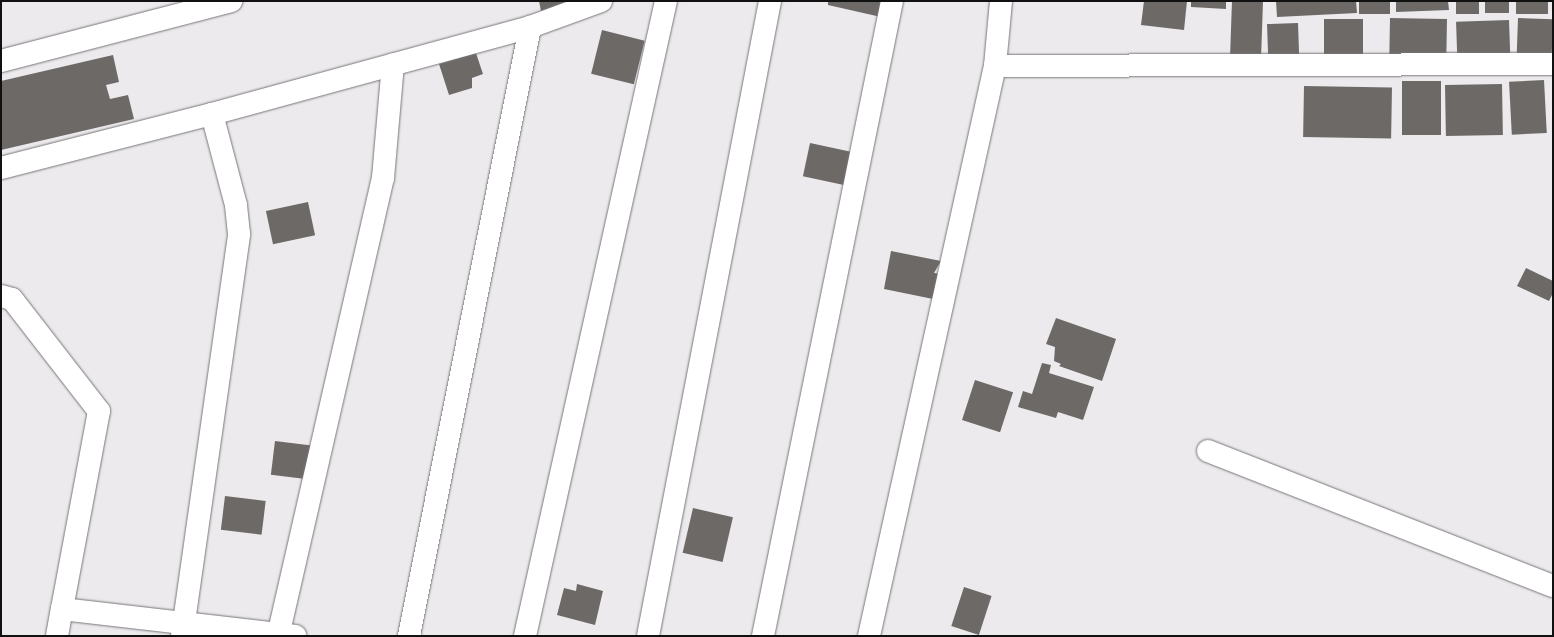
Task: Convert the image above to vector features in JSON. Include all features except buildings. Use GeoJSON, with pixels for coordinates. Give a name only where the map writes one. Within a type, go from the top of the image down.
{"type":"FeatureCollection","features":[{"type":"Feature","properties":{"kind":"street"},"geometry":{"type":"LineString","coordinates":[[1,62],[231,1]]}},
{"type":"Feature","properties":{"kind":"street"},"geometry":{"type":"LineString","coordinates":[[1,168],[212,114],[530,27],[601,1]]}},
{"type":"Feature","properties":{"kind":"street"},"geometry":{"type":"LineString","coordinates":[[525,636],[666,1]]}},
{"type":"Feature","properties":{"kind":"street"},"geometry":{"type":"LineString","coordinates":[[648,636],[770,1]]}},
{"type":"Feature","properties":{"kind":"street"},"geometry":{"type":"LineString","coordinates":[[763,636],[892,1]]}},
{"type":"Feature","properties":{"kind":"street"},"geometry":{"type":"LineString","coordinates":[[869,636],[995,66],[1001,1]]}},
{"type":"Feature","properties":{"kind":"street"},"geometry":{"type":"LineString","coordinates":[[409,636],[530,27]]}},
{"type":"Feature","properties":{"kind":"street"},"geometry":{"type":"LineString","coordinates":[[62,609],[183,629],[284,635],[383,178],[394,64]]}},
{"type":"Feature","properties":{"kind":"street"},"geometry":{"type":"LineString","coordinates":[[995,66],[1553,64]]}},
{"type":"Feature","properties":{"kind":"street"},"geometry":{"type":"LineString","coordinates":[[183,629],[239,234],[236,205],[212,114]]}},
{"type":"Feature","properties":{"kind":"street"},"geometry":{"type":"LineString","coordinates":[[1,296],[12,299],[99,411],[57,636]]}},
{"type":"Feature","properties":{"kind":"street"},"geometry":{"type":"LineString","coordinates":[[1208,451],[1553,586]]}}]}
